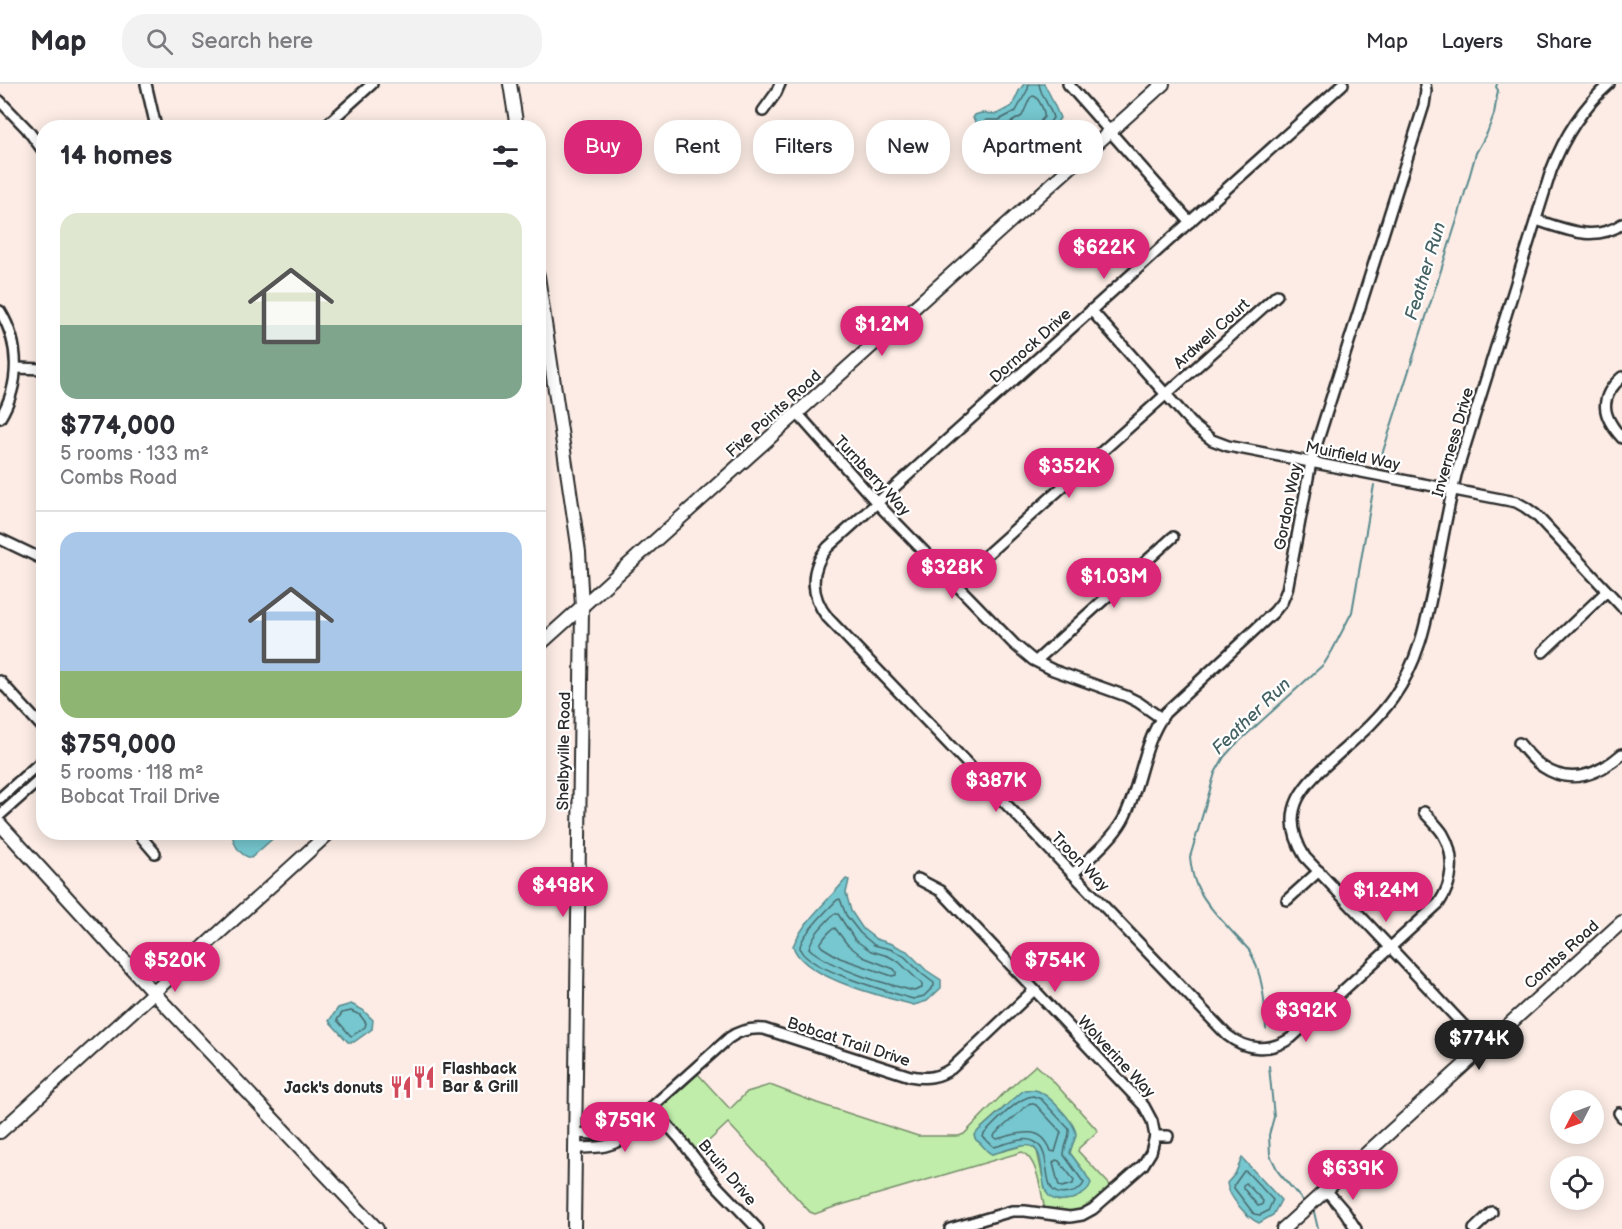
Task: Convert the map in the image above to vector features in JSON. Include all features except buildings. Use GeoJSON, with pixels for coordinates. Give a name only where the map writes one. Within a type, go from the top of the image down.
{"type":"FeatureCollection","features":[{"type":"Feature","properties":{"kind":"street"},"geometry":{"type":"LineString","coordinates":[[146,84],[154,120]]}},
{"type":"Feature","properties":{"kind":"street"},"geometry":{"type":"LineString","coordinates":[[332,120],[372,84]]}},
{"type":"Feature","properties":{"kind":"street"},"geometry":{"type":"LineString","coordinates":[[510,84],[515,120]]}},
{"type":"Feature","properties":{"kind":"street"},"geometry":{"type":"LineString","coordinates":[[763,111],[780,84]]}},
{"type":"Feature","properties":{"kind":"street"},"geometry":{"type":"LineString","coordinates":[[1068,84],[1190,222]]}},
{"type":"Feature","properties":{"kind":"street","name":"Five Points Road"},"geometry":{"type":"LineString","coordinates":[[546,639],[1163,84]]}},
{"type":"Feature","properties":{"kind":"street","name":"Dornock Drive"},"geometry":{"type":"LineString","coordinates":[[815,594],[815,570],[828,547],[1343,84]]}},
{"type":"Feature","properties":{"kind":"street","name":"Gordon Way"},"geometry":{"type":"LineString","coordinates":[[1073,874],[1110,837],[1124,818],[1153,734],[1161,718],[1282,602],[1287,590],[1311,462],[1424,105],[1425,84]]}},
{"type":"Feature","properties":{"kind":"street","name":"Inverness Drive"},"geometry":{"type":"LineString","coordinates":[[1319,871],[1301,850],[1294,830],[1294,812],[1303,789],[1378,717],[1396,694],[1410,670],[1426,626],[1452,489],[1551,171],[1564,142],[1604,86]]}},
{"type":"Feature","properties":{"kind":"street"},"geometry":{"type":"LineString","coordinates":[[0,101],[36,141]]}},
{"type":"Feature","properties":{"kind":"street"},"geometry":{"type":"LineString","coordinates":[[1536,220],[1590,234],[1607,232],[1622,224]]}},
{"type":"Feature","properties":{"kind":"street","name":"Ardwell Court"},"geometry":{"type":"LineString","coordinates":[[955,583],[1277,295]]}},
{"type":"Feature","properties":{"kind":"street","name":"Muirfield Way"},"geometry":{"type":"LineString","coordinates":[[1091,310],[1200,431],[1218,443],[1506,499],[1525,507],[1536,515],[1622,607]]}},
{"type":"Feature","properties":{"kind":"street"},"geometry":{"type":"LineString","coordinates":[[0,311],[11,334],[16,368],[12,392],[0,418]]}},
{"type":"Feature","properties":{"kind":"street","name":"Shelbyville Road"},"geometry":{"type":"LineString","coordinates":[[546,349],[579,552],[582,607],[574,1229]]}},
{"type":"Feature","properties":{"kind":"street"},"geometry":{"type":"LineString","coordinates":[[16,368],[36,369]]}},
{"type":"Feature","properties":{"kind":"street"},"geometry":{"type":"LineString","coordinates":[[1622,377],[1608,393],[1606,404],[1609,422],[1622,438]]}},
{"type":"Feature","properties":{"kind":"street","name":"Turnberry Way"},"geometry":{"type":"LineString","coordinates":[[797,413],[877,503],[1014,644],[1036,661],[1065,675],[1126,696],[1161,718]]}},
{"type":"Feature","properties":{"kind":"street"},"geometry":{"type":"LineString","coordinates":[[1036,661],[1173,537]]}},
{"type":"Feature","properties":{"kind":"street"},"geometry":{"type":"LineString","coordinates":[[0,539],[36,557]]}},
{"type":"Feature","properties":{"kind":"street"},"geometry":{"type":"LineString","coordinates":[[1543,652],[1607,591]]}},
{"type":"Feature","properties":{"kind":"street","name":"Troon Way"},"geometry":{"type":"LineString","coordinates":[[815,594],[821,610],[828,618],[1207,1015],[1239,1044],[1268,1048],[1279,1045],[1294,1035],[1437,906],[1449,882],[1451,861],[1449,847],[1441,831],[1424,812]]}},
{"type":"Feature","properties":{"kind":"street"},"geometry":{"type":"LineString","coordinates":[[0,681],[36,720]]}},
{"type":"Feature","properties":{"kind":"street"},"geometry":{"type":"LineString","coordinates":[[1519,743],[1542,766],[1568,776],[1593,773],[1606,767],[1622,754]]}},
{"type":"Feature","properties":{"kind":"street"},"geometry":{"type":"LineString","coordinates":[[0,798],[36,766]]}},
{"type":"Feature","properties":{"kind":"street"},"geometry":{"type":"LineString","coordinates":[[0,815],[36,783]]}},
{"type":"Feature","properties":{"kind":"street"},"geometry":{"type":"LineString","coordinates":[[0,824],[154,993],[377,1229]]}},
{"type":"Feature","properties":{"kind":"street"},"geometry":{"type":"LineString","coordinates":[[144,840],[155,853]]}},
{"type":"Feature","properties":{"kind":"street"},"geometry":{"type":"LineString","coordinates":[[0,1132],[321,840]]}},
{"type":"Feature","properties":{"kind":"street"},"geometry":{"type":"LineString","coordinates":[[1287,900],[1319,871],[1484,1047]]}},
{"type":"Feature","properties":{"kind":"street","name":"Wolverine Way"},"geometry":{"type":"LineString","coordinates":[[918,879],[941,891],[1144,1106],[1152,1121],[1155,1136]]}},
{"type":"Feature","properties":{"kind":"street","name":"Combs Road"},"geometry":{"type":"LineString","coordinates":[[1283,1229],[1622,922]]}},
{"type":"Feature","properties":{"kind":"street","name":"Bobcat Trail Drive"},"geometry":{"type":"LineString","coordinates":[[575,1132],[614,1135],[626,1130],[729,1038],[748,1029],[764,1029],[910,1076],[921,1078],[936,1076],[952,1068],[1034,990]]}},
{"type":"Feature","properties":{"kind":"street","name":"Bobcat Trail Drive"},"geometry":{"type":"LineString","coordinates":[[575,1148],[595,1148],[616,1143],[626,1137],[652,1108]]}},
{"type":"Feature","properties":{"kind":"street","name":"Bruin Drive"},"geometry":{"type":"LineString","coordinates":[[652,1108],[680,1139],[714,1183],[758,1229]]}},
{"type":"Feature","properties":{"kind":"street"},"geometry":{"type":"LineString","coordinates":[[950,1229],[1012,1211],[1070,1217],[1082,1215],[1093,1209],[1143,1165],[1151,1152],[1155,1136],[1168,1136]]}},
{"type":"Feature","properties":{"kind":"street"},"geometry":{"type":"LineString","coordinates":[[1321,1194],[1345,1212],[1356,1229]]}},
{"type":"Feature","properties":{"kind":"street"},"geometry":{"type":"LineString","coordinates":[[1474,1229],[1492,1212]]}},
{"type":"Feature","properties":{"kind":"green space"},"geometry":{"type":"Polygon","coordinates":[[[1036,1065],[1098,1131],[1078,1151],[1112,1187],[1096,1201],[1082,1209],[1067,1212],[1045,1210],[1035,1169],[1032,1162],[1022,1152],[815,1214],[810,1212],[728,1123],[696,1153],[662,1112],[662,1107],[698,1074],[730,1109],[747,1092],[770,1085],[918,1136],[959,1136],[964,1134],[1003,1094],[1036,1065]],[[1038,1091],[1010,1102],[978,1131],[980,1138],[984,1147],[992,1154],[1026,1145],[1032,1146],[1037,1151],[1046,1192],[1058,1201],[1076,1198],[1085,1173],[1070,1153],[1075,1136],[1074,1129],[1061,1110],[1038,1091]]]}},
{"type":"Feature","properties":{"kind":"water"},"geometry":{"type":"Polygon","coordinates":[[[1024,84],[1044,84],[1060,118],[1059,120],[974,120],[973,118],[981,113],[997,114],[1012,106],[1024,84]]]}},
{"type":"Feature","properties":{"kind":"water"},"geometry":{"type":"Polygon","coordinates":[[[271,840],[251,858],[237,848],[234,841],[271,840]]]}},
{"type":"Feature","properties":{"kind":"water"},"geometry":{"type":"Polygon","coordinates":[[[846,879],[849,880],[846,893],[851,911],[863,929],[876,939],[907,951],[926,970],[941,980],[941,988],[927,1001],[914,1005],[865,991],[828,977],[812,968],[800,957],[793,946],[798,937],[810,919],[846,879]]]}},
{"type":"Feature","properties":{"kind":"water"},"geometry":{"type":"Polygon","coordinates":[[[351,1004],[363,1010],[373,1020],[372,1029],[354,1042],[348,1042],[329,1021],[338,1008],[351,1004]]]}},
{"type":"Feature","properties":{"kind":"water"},"geometry":{"type":"Polygon","coordinates":[[[1024,1090],[1036,1090],[1049,1098],[1072,1124],[1076,1135],[1070,1153],[1091,1183],[1083,1194],[1065,1200],[1055,1200],[1048,1195],[1043,1180],[1041,1161],[1033,1147],[1019,1146],[992,1154],[976,1140],[974,1136],[978,1131],[1024,1090]]]}},
{"type":"Feature","properties":{"kind":"water"},"geometry":{"type":"Polygon","coordinates":[[[1242,1158],[1281,1200],[1273,1215],[1259,1223],[1239,1206],[1228,1188],[1227,1183],[1235,1174],[1242,1158]]]}},
{"type":"Feature","properties":{"kind":"waterway","name":"Feather Run"},"geometry":{"type":"LineString","coordinates":[[1378,467],[1458,217],[1476,153],[1494,114],[1497,84]]}},
{"type":"Feature","properties":{"kind":"waterway","name":"Feather Run"},"geometry":{"type":"LineString","coordinates":[[1266,1029],[1262,988],[1254,959],[1249,950],[1200,893],[1190,857],[1215,773],[1224,757],[1324,664],[1352,612],[1374,485]]}},
{"type":"Feature","properties":{"kind":"waterway","name":"Feather Run"},"geometry":{"type":"LineString","coordinates":[[1269,1066],[1274,1117],[1269,1135],[1270,1155],[1279,1173],[1305,1203]]}},
{"type":"Feature","properties":{"kind":"waterway","name":"Feather Run"},"geometry":{"type":"LineString","coordinates":[[1311,1209],[1314,1212],[1318,1229]]}},
{"type":"Feature","properties":{"kind":"place","name":"Flashback Bar & Grill"},"geometry":{"type":"Point","coordinates":[424,1077]}},
{"type":"Feature","properties":{"kind":"place","name":"Jack's donuts"},"geometry":{"type":"Point","coordinates":[401,1087]}}]}
